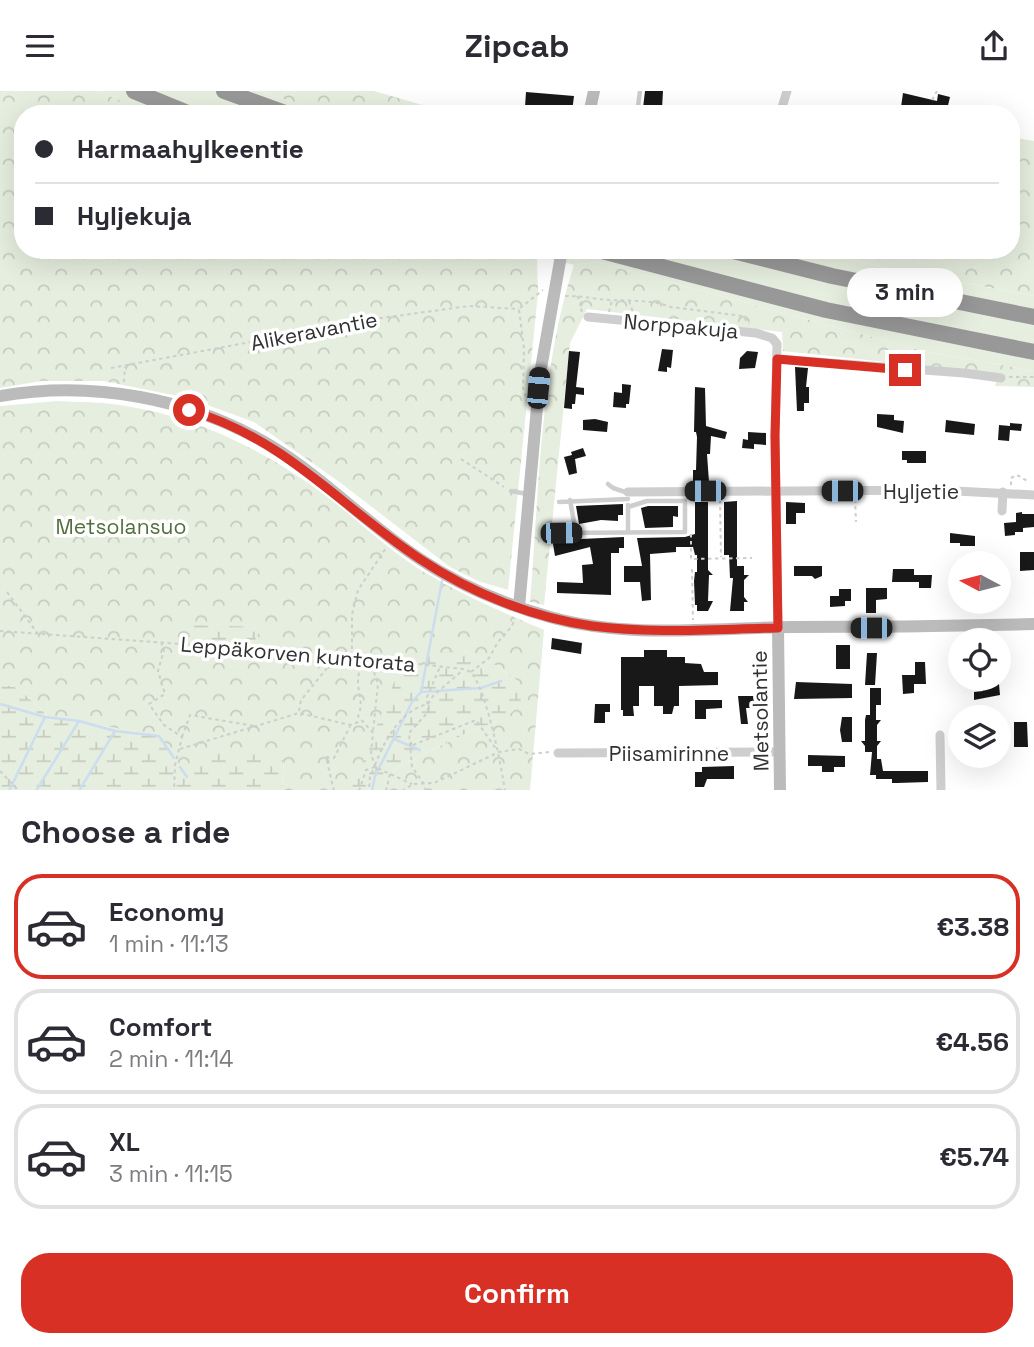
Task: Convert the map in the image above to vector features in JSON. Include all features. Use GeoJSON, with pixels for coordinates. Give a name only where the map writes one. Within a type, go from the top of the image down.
{"type":"FeatureCollection","features":[{"type":"Feature","properties":{"kind":"highway"},"geometry":{"type":"LineString","coordinates":[[134,91],[168,105]]}},
{"type":"Feature","properties":{"kind":"highway"},"geometry":{"type":"LineString","coordinates":[[224,91],[263,105]]}},
{"type":"Feature","properties":{"kind":"highway"},"geometry":{"type":"LineString","coordinates":[[632,259],[826,310],[1034,352]]}},
{"type":"Feature","properties":{"kind":"highway"},"geometry":{"type":"LineString","coordinates":[[765,259],[832,276],[1034,317]]}},
{"type":"Feature","properties":{"kind":"street"},"geometry":{"type":"LineString","coordinates":[[519,607],[540,374],[560,259]]}},
{"type":"Feature","properties":{"kind":"street","name":"Norppakuja"},"geometry":{"type":"LineString","coordinates":[[588,317],[756,333],[772,338]]}},
{"type":"Feature","properties":{"kind":"street","name":"Metsolantie"},"geometry":{"type":"LineString","coordinates":[[772,338],[777,344],[780,790]]}},
{"type":"Feature","properties":{"kind":"street"},"geometry":{"type":"LineString","coordinates":[[777,359],[1001,378]]}},
{"type":"Feature","properties":{"kind":"street"},"geometry":{"type":"LineString","coordinates":[[0,395],[52,389],[123,394],[167,403],[211,417],[272,446],[394,540],[447,576],[480,594],[551,617],[594,626],[693,629],[1034,624]]}},
{"type":"Feature","properties":{"kind":"street","name":"Hyljetie"},"geometry":{"type":"LineString","coordinates":[[628,495],[720,491],[936,490],[1034,495]]}},
{"type":"Feature","properties":{"kind":"street"},"geometry":{"type":"LineString","coordinates":[[1002,512],[1003,492]]}},
{"type":"Feature","properties":{"kind":"street"},"geometry":{"type":"LineString","coordinates":[[940,735],[941,790]]}},
{"type":"Feature","properties":{"kind":"street","name":"Piisamirinne"},"geometry":{"type":"LineString","coordinates":[[558,753],[780,753]]}},
{"type":"Feature","properties":{"kind":"lane"},"geometry":{"type":"LineString","coordinates":[[608,484],[628,495]]}},
{"type":"Feature","properties":{"kind":"lane"},"geometry":{"type":"LineString","coordinates":[[511,491],[528,494]]}},
{"type":"Feature","properties":{"kind":"lane"},"geometry":{"type":"LineString","coordinates":[[559,502],[628,495]]}},
{"type":"Feature","properties":{"kind":"lane"},"geometry":{"type":"LineString","coordinates":[[628,495],[628,532]]}},
{"type":"Feature","properties":{"kind":"lane"},"geometry":{"type":"LineString","coordinates":[[570,501],[576,533]]}},
{"type":"Feature","properties":{"kind":"lane"},"geometry":{"type":"LineString","coordinates":[[561,533],[685,532],[685,501],[647,501],[628,507]]}},
{"type":"Feature","properties":{"kind":"path"},"geometry":{"type":"LineString","coordinates":[[932,100],[937,91]]}},
{"type":"Feature","properties":{"kind":"path"},"geometry":{"type":"LineString","coordinates":[[537,403],[526,400],[523,389],[524,348],[519,309],[544,290],[577,296],[660,302],[671,307],[743,316],[756,333]]}},
{"type":"Feature","properties":{"kind":"path"},"geometry":{"type":"LineString","coordinates":[[577,296],[582,312],[588,317]]}},
{"type":"Feature","properties":{"kind":"path"},"geometry":{"type":"LineString","coordinates":[[629,300],[636,323]]}},
{"type":"Feature","properties":{"kind":"path","name":"Alikeravantie"},"geometry":{"type":"LineString","coordinates":[[111,369],[374,319],[469,306],[519,309]]}},
{"type":"Feature","properties":{"kind":"path"},"geometry":{"type":"LineString","coordinates":[[123,394],[125,367]]}},
{"type":"Feature","properties":{"kind":"path"},"geometry":{"type":"LineString","coordinates":[[1001,378],[1034,377]]}},
{"type":"Feature","properties":{"kind":"path"},"geometry":{"type":"LineString","coordinates":[[461,459],[511,491]]}},
{"type":"Feature","properties":{"kind":"path"},"geometry":{"type":"LineString","coordinates":[[1011,478],[1017,475],[1029,482]]}},
{"type":"Feature","properties":{"kind":"path"},"geometry":{"type":"LineString","coordinates":[[720,491],[721,558]]}},
{"type":"Feature","properties":{"kind":"path"},"geometry":{"type":"LineString","coordinates":[[855,491],[856,522]]}},
{"type":"Feature","properties":{"kind":"path"},"geometry":{"type":"LineString","coordinates":[[352,657],[352,615],[358,590],[381,553],[394,540]]}},
{"type":"Feature","properties":{"kind":"path"},"geometry":{"type":"LineString","coordinates":[[691,559],[752,558]]}},
{"type":"Feature","properties":{"kind":"path"},"geometry":{"type":"LineString","coordinates":[[692,569],[693,629]]}},
{"type":"Feature","properties":{"kind":"path"},"geometry":{"type":"LineString","coordinates":[[8,592],[38,635]]}},
{"type":"Feature","properties":{"kind":"path"},"geometry":{"type":"LineString","coordinates":[[505,790],[499,752],[480,690],[471,672],[489,658],[512,626],[519,607]]}},
{"type":"Feature","properties":{"kind":"path","name":"Leppäkorven kuntorata"},"geometry":{"type":"LineString","coordinates":[[0,631],[338,655],[471,672]]}},
{"type":"Feature","properties":{"kind":"path"},"geometry":{"type":"LineString","coordinates":[[161,641],[164,650],[158,671],[165,694],[149,704],[164,725],[182,737]]}},
{"type":"Feature","properties":{"kind":"path"},"geometry":{"type":"LineString","coordinates":[[299,713],[301,699],[338,655]]}},
{"type":"Feature","properties":{"kind":"path"},"geometry":{"type":"LineString","coordinates":[[358,658],[362,667],[358,682],[361,697],[358,716],[373,733]]}},
{"type":"Feature","properties":{"kind":"path"},"geometry":{"type":"LineString","coordinates":[[369,659],[378,683],[371,753],[376,767]]}},
{"type":"Feature","properties":{"kind":"path"},"geometry":{"type":"LineString","coordinates":[[426,790],[412,767],[409,733],[428,712],[426,697],[440,666]]}},
{"type":"Feature","properties":{"kind":"path"},"geometry":{"type":"LineString","coordinates":[[369,790],[370,776],[376,767],[380,751],[396,727],[414,708],[428,704],[433,696],[463,669]]}},
{"type":"Feature","properties":{"kind":"path"},"geometry":{"type":"LineString","coordinates":[[180,748],[299,713],[350,725],[360,721]]}},
{"type":"Feature","properties":{"kind":"path"},"geometry":{"type":"LineString","coordinates":[[174,790],[176,764],[190,715],[255,726]]}},
{"type":"Feature","properties":{"kind":"path"},"geometry":{"type":"LineString","coordinates":[[411,746],[476,720],[499,752]]}},
{"type":"Feature","properties":{"kind":"path"},"geometry":{"type":"LineString","coordinates":[[334,790],[326,757],[334,758],[350,725]]}},
{"type":"Feature","properties":{"kind":"path"},"geometry":{"type":"LineString","coordinates":[[359,790],[366,770],[376,767],[413,784],[424,784],[435,783],[499,752],[519,749],[529,754],[546,751],[558,753]]}},
{"type":"Feature","properties":{"kind":"path"},"geometry":{"type":"LineString","coordinates":[[0,771],[19,790]]}},
{"type":"Feature","properties":{"kind":"path"},"geometry":{"type":"LineString","coordinates":[[386,790],[390,773]]}},
{"type":"Feature","properties":{"kind":"path"},"geometry":{"type":"LineString","coordinates":[[435,783],[436,790]]}},
{"type":"Feature","properties":{"kind":"path"},"geometry":{"type":"LineString","coordinates":[[402,790],[413,784]]}},
{"type":"Feature","properties":{"kind":"green space"},"geometry":{"type":"Polygon","coordinates":[[[0,91],[97,91],[131,105],[14,105],[14,259],[537,259],[538,293],[508,590],[478,581],[450,567],[338,481],[254,422],[188,398],[103,381],[41,381],[0,388],[0,91]]]}},
{"type":"Feature","properties":{"kind":"green space"},"geometry":{"type":"Polygon","coordinates":[[[97,91],[261,91],[301,105],[130,105],[97,91]]]}},
{"type":"Feature","properties":{"kind":"green space"},"geometry":{"type":"Polygon","coordinates":[[[261,91],[374,91],[422,105],[301,105],[261,91]]]}},
{"type":"Feature","properties":{"kind":"green space"},"geometry":{"type":"Polygon","coordinates":[[[1020,138],[1034,141],[1034,296],[850,259],[1020,259],[1020,138]]]}},
{"type":"Feature","properties":{"kind":"green space"},"geometry":{"type":"Polygon","coordinates":[[[552,259],[850,259],[1034,296],[1034,371],[923,351],[596,262],[574,265],[552,259]]]}},
{"type":"Feature","properties":{"kind":"green space"},"geometry":{"type":"Polygon","coordinates":[[[596,262],[923,351],[1034,371],[1034,387],[995,386],[998,374],[783,351],[782,332],[587,309],[570,343],[544,605],[530,602],[543,432],[554,346],[574,265],[596,262]]]}},
{"type":"Feature","properties":{"kind":"green space","name":"Metsolansuo"},"geometry":{"type":"Polygon","coordinates":[[[57,401],[112,404],[147,410],[224,435],[295,474],[424,572],[468,596],[544,630],[530,790],[380,790],[397,767],[473,730],[504,719],[519,682],[495,665],[462,650],[351,790],[282,790],[284,760],[187,777],[159,736],[48,716],[18,688],[0,684],[0,406],[57,401]]]}},
{"type":"Feature","properties":{"kind":"green space"},"geometry":{"type":"Polygon","coordinates":[[[185,625],[262,627],[254,642],[195,639],[185,625]]]}},
{"type":"Feature","properties":{"kind":"green space"},"geometry":{"type":"Polygon","coordinates":[[[462,650],[495,665],[519,682],[521,703],[505,719],[473,730],[397,767],[380,790],[351,790],[399,670],[430,654],[462,650]]]}},
{"type":"Feature","properties":{"kind":"green space"},"geometry":{"type":"Polygon","coordinates":[[[0,684],[18,688],[48,716],[159,736],[187,777],[213,747],[284,760],[282,790],[0,790],[0,684]]]}},
{"type":"Feature","properties":{"kind":"building"},"geometry":{"type":"Polygon","coordinates":[[[645,91],[663,91],[662,105],[643,105],[645,91]]]}},
{"type":"Feature","properties":{"kind":"building"},"geometry":{"type":"Polygon","coordinates":[[[526,92],[574,96],[573,105],[525,105],[526,92]]]}},
{"type":"Feature","properties":{"kind":"building"},"geometry":{"type":"Polygon","coordinates":[[[903,93],[937,101],[938,94],[950,97],[948,105],[901,105],[903,93]]]}},
{"type":"Feature","properties":{"kind":"building"},"geometry":{"type":"Polygon","coordinates":[[[662,349],[673,350],[671,368],[667,367],[667,372],[658,371],[662,349]]]}},
{"type":"Feature","properties":{"kind":"building"},"geometry":{"type":"Polygon","coordinates":[[[569,351],[580,352],[576,387],[584,388],[584,395],[576,394],[572,409],[564,408],[569,351]]]}},
{"type":"Feature","properties":{"kind":"building"},"geometry":{"type":"Polygon","coordinates":[[[747,351],[758,352],[755,368],[739,369],[740,358],[747,351]]]}},
{"type":"Feature","properties":{"kind":"building"},"geometry":{"type":"Polygon","coordinates":[[[795,367],[808,368],[806,387],[809,387],[809,403],[804,403],[804,411],[797,411],[795,367]]]}},
{"type":"Feature","properties":{"kind":"building"},"geometry":{"type":"Polygon","coordinates":[[[622,384],[631,385],[629,404],[626,404],[626,408],[613,407],[614,392],[622,393],[622,384]]]}},
{"type":"Feature","properties":{"kind":"building"},"geometry":{"type":"Polygon","coordinates":[[[695,387],[705,388],[706,426],[727,432],[725,439],[711,436],[710,454],[707,454],[709,482],[693,481],[697,437],[694,432],[695,387]]]}},
{"type":"Feature","properties":{"kind":"building"},"geometry":{"type":"Polygon","coordinates":[[[877,414],[894,415],[894,420],[904,421],[903,433],[877,427],[877,414]]]}},
{"type":"Feature","properties":{"kind":"building"},"geometry":{"type":"Polygon","coordinates":[[[583,420],[608,422],[607,432],[583,430],[583,420]]]}},
{"type":"Feature","properties":{"kind":"building"},"geometry":{"type":"Polygon","coordinates":[[[946,420],[975,424],[974,435],[945,432],[946,420]]]}},
{"type":"Feature","properties":{"kind":"building"},"geometry":{"type":"Polygon","coordinates":[[[1010,423],[1022,424],[1021,431],[1010,430],[1009,441],[998,440],[999,425],[1010,426],[1010,423]]]}},
{"type":"Feature","properties":{"kind":"building"},"geometry":{"type":"Polygon","coordinates":[[[748,432],[766,433],[766,445],[754,444],[754,449],[742,448],[743,439],[748,440],[748,432]]]}},
{"type":"Feature","properties":{"kind":"building"},"geometry":{"type":"Polygon","coordinates":[[[583,448],[586,456],[575,459],[577,473],[569,475],[564,457],[583,448]]]}},
{"type":"Feature","properties":{"kind":"building"},"geometry":{"type":"Polygon","coordinates":[[[902,451],[926,451],[926,463],[907,463],[907,460],[902,460],[902,451]]]}},
{"type":"Feature","properties":{"kind":"building"},"geometry":{"type":"Polygon","coordinates":[[[737,501],[737,566],[744,566],[744,575],[749,575],[744,580],[744,597],[748,602],[744,602],[744,611],[730,611],[733,578],[730,578],[729,555],[724,555],[724,502],[737,501]]]}},
{"type":"Feature","properties":{"kind":"building"},"geometry":{"type":"Polygon","coordinates":[[[695,502],[708,502],[708,570],[713,575],[709,575],[708,601],[713,601],[708,611],[697,611],[695,605],[697,555],[693,547],[676,547],[676,552],[650,554],[651,600],[642,601],[640,582],[624,582],[624,566],[642,566],[637,538],[685,537],[695,534],[695,502]]]}},
{"type":"Feature","properties":{"kind":"building"},"geometry":{"type":"Polygon","coordinates":[[[786,502],[805,503],[805,513],[796,513],[796,524],[786,524],[786,502]]]}},
{"type":"Feature","properties":{"kind":"building"},"geometry":{"type":"Polygon","coordinates":[[[623,504],[623,515],[618,515],[618,521],[601,520],[579,524],[576,506],[623,504]]]}},
{"type":"Feature","properties":{"kind":"building"},"geometry":{"type":"Polygon","coordinates":[[[678,506],[678,517],[673,516],[673,527],[645,528],[641,508],[678,506]]]}},
{"type":"Feature","properties":{"kind":"building"},"geometry":{"type":"Polygon","coordinates":[[[1016,513],[1034,514],[1034,527],[1023,528],[1023,532],[1005,536],[1004,523],[1016,522],[1016,513]]]}},
{"type":"Feature","properties":{"kind":"building"},"geometry":{"type":"Polygon","coordinates":[[[950,533],[975,536],[975,546],[950,543],[950,533]]]}},
{"type":"Feature","properties":{"kind":"building"},"geometry":{"type":"Polygon","coordinates":[[[624,537],[624,548],[619,548],[619,553],[611,553],[611,595],[557,593],[557,582],[583,583],[582,565],[593,564],[590,547],[555,556],[552,538],[624,537]]]}},
{"type":"Feature","properties":{"kind":"building"},"geometry":{"type":"Polygon","coordinates":[[[1020,552],[1034,552],[1034,570],[1020,571],[1020,552]]]}},
{"type":"Feature","properties":{"kind":"building"},"geometry":{"type":"Polygon","coordinates":[[[794,566],[822,566],[822,576],[815,579],[812,576],[794,576],[794,566]]]}},
{"type":"Feature","properties":{"kind":"building"},"geometry":{"type":"Polygon","coordinates":[[[893,569],[914,569],[914,575],[932,575],[931,588],[919,588],[919,582],[892,582],[893,569]]]}},
{"type":"Feature","properties":{"kind":"building"},"geometry":{"type":"Polygon","coordinates":[[[866,588],[887,588],[887,599],[876,600],[876,613],[866,613],[866,588]]]}},
{"type":"Feature","properties":{"kind":"building"},"geometry":{"type":"Polygon","coordinates":[[[839,589],[851,589],[851,601],[845,601],[845,606],[830,607],[830,596],[839,596],[839,589]]]}},
{"type":"Feature","properties":{"kind":"building"},"geometry":{"type":"Polygon","coordinates":[[[552,638],[582,643],[581,654],[551,649],[552,638]]]}},
{"type":"Feature","properties":{"kind":"building"},"geometry":{"type":"Polygon","coordinates":[[[836,645],[850,645],[850,669],[836,669],[836,645]]]}},
{"type":"Feature","properties":{"kind":"building"},"geometry":{"type":"Polygon","coordinates":[[[644,650],[667,650],[667,657],[685,657],[685,663],[701,664],[704,672],[718,672],[718,685],[679,686],[679,706],[674,706],[672,714],[663,714],[663,706],[654,706],[654,686],[639,686],[639,706],[633,706],[634,716],[623,716],[621,657],[644,657],[644,650]]]}},
{"type":"Feature","properties":{"kind":"building"},"geometry":{"type":"Polygon","coordinates":[[[867,653],[877,653],[875,685],[865,685],[867,653]]]}},
{"type":"Feature","properties":{"kind":"building"},"geometry":{"type":"Polygon","coordinates":[[[915,662],[925,662],[926,684],[914,684],[914,693],[903,694],[902,675],[915,675],[915,662]]]}},
{"type":"Feature","properties":{"kind":"building"},"geometry":{"type":"Polygon","coordinates":[[[796,682],[852,684],[852,698],[794,699],[796,682]]]}},
{"type":"Feature","properties":{"kind":"building"},"geometry":{"type":"Polygon","coordinates":[[[870,688],[881,688],[881,705],[876,705],[876,720],[881,720],[877,725],[877,741],[881,741],[877,746],[877,759],[881,759],[883,771],[928,771],[928,782],[892,783],[892,779],[876,779],[876,775],[870,775],[872,752],[865,752],[861,741],[865,741],[866,715],[870,715],[870,688]]]}},
{"type":"Feature","properties":{"kind":"building"},"geometry":{"type":"Polygon","coordinates":[[[1000,691],[1000,695],[974,700],[974,692],[1000,691]]]}},
{"type":"Feature","properties":{"kind":"building"},"geometry":{"type":"Polygon","coordinates":[[[738,696],[756,696],[756,708],[746,708],[748,724],[741,724],[738,696]]]}},
{"type":"Feature","properties":{"kind":"building"},"geometry":{"type":"Polygon","coordinates":[[[695,700],[722,700],[722,708],[706,709],[706,719],[695,719],[695,700]]]}},
{"type":"Feature","properties":{"kind":"building"},"geometry":{"type":"Polygon","coordinates":[[[595,704],[610,704],[610,712],[605,712],[605,723],[594,723],[595,704]]]}},
{"type":"Feature","properties":{"kind":"building"},"geometry":{"type":"Polygon","coordinates":[[[842,717],[852,717],[852,742],[842,742],[842,717]]]}},
{"type":"Feature","properties":{"kind":"building"},"geometry":{"type":"Polygon","coordinates":[[[1014,722],[1027,722],[1028,747],[1014,747],[1014,722]]]}},
{"type":"Feature","properties":{"kind":"building"},"geometry":{"type":"Polygon","coordinates":[[[808,755],[845,756],[845,767],[834,767],[834,772],[822,772],[822,766],[808,766],[808,755]]]}},
{"type":"Feature","properties":{"kind":"building"},"geometry":{"type":"Polygon","coordinates":[[[734,766],[734,779],[707,779],[704,787],[695,787],[695,772],[702,772],[702,767],[734,766]]]}},
{"type":"Feature","properties":{"kind":"waterway"},"geometry":{"type":"LineString","coordinates":[[372,790],[375,776],[412,702],[421,692],[442,581]]}},
{"type":"Feature","properties":{"kind":"waterway"},"geometry":{"type":"LineString","coordinates":[[421,692],[481,688],[501,681]]}},
{"type":"Feature","properties":{"kind":"waterway"},"geometry":{"type":"LineString","coordinates":[[0,704],[45,717],[79,721],[115,731],[159,736],[174,758]]}},
{"type":"Feature","properties":{"kind":"waterway"},"geometry":{"type":"LineString","coordinates":[[9,790],[45,717]]}},
{"type":"Feature","properties":{"kind":"waterway"},"geometry":{"type":"LineString","coordinates":[[37,790],[79,721]]}},
{"type":"Feature","properties":{"kind":"waterway"},"geometry":{"type":"LineString","coordinates":[[80,790],[115,731]]}},
{"type":"Feature","properties":{"kind":"waterway"},"geometry":{"type":"LineString","coordinates":[[394,739],[420,750]]}},
{"type":"Feature","properties":{"kind":"waterway"},"geometry":{"type":"LineString","coordinates":[[180,767],[187,777]]}},
{"type":"Feature","properties":{"kind":"route"},"geometry":{"type":"LineString","coordinates":[[189,410],[240,429],[272,446],[419,559],[480,594],[551,617],[594,626],[650,630],[778,628],[775,436],[777,359],[905,370]]}}]}
